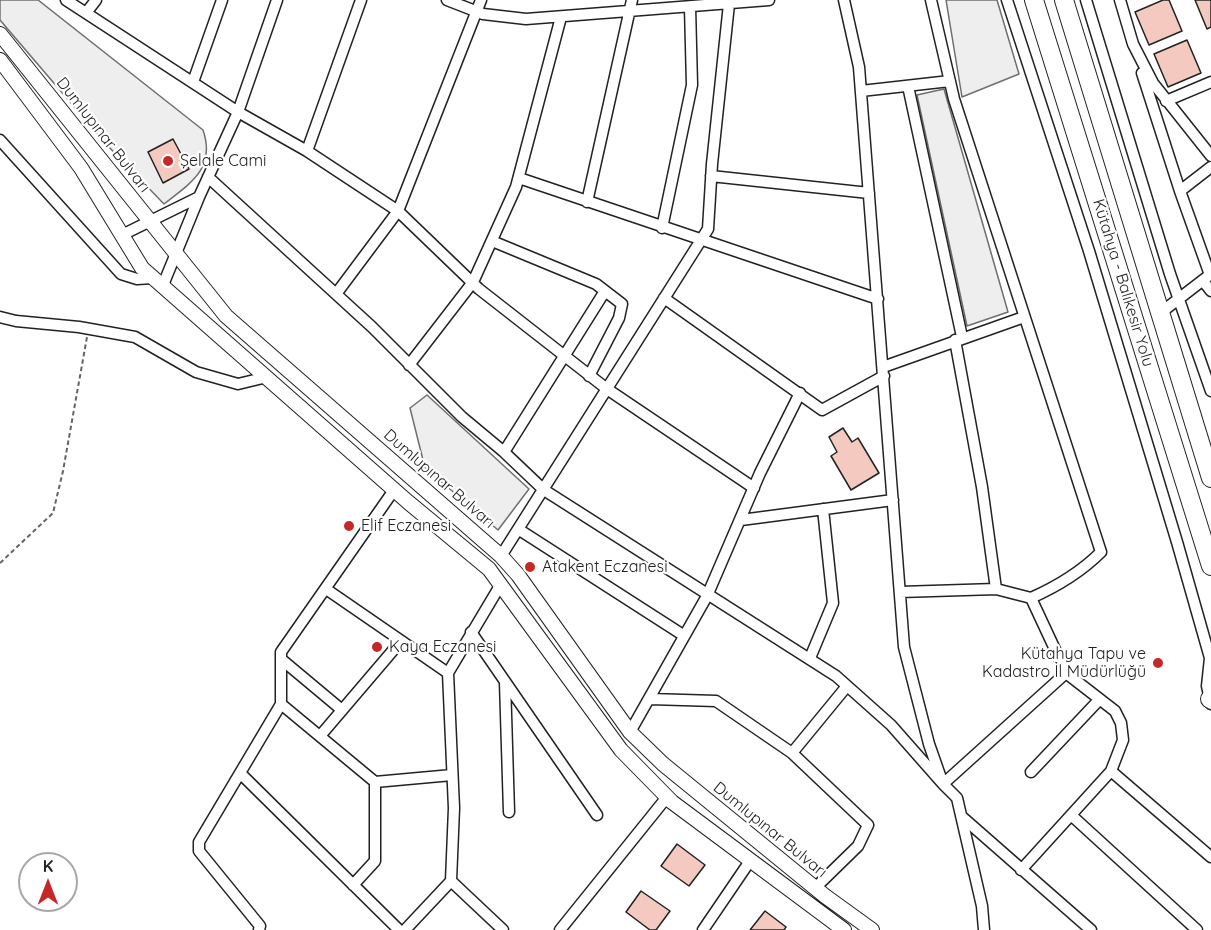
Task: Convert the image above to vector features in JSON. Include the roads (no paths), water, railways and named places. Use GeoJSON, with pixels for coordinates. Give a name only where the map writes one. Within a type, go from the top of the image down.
{"type":"FeatureCollection","features":[{"type":"Feature","properties":{"kind":"highway","name":"Kütahya - Balıkesir Yolu"},"geometry":{"type":"LineString","coordinates":[[1034,0],[1211,566]]}},
{"type":"Feature","properties":{"kind":"highway","name":"Kütahya - Balıkesir Yolu"},"geometry":{"type":"LineString","coordinates":[[1064,0],[1211,478]]}},
{"type":"Feature","properties":{"kind":"main road","name":"Dumlupınar Bulvarı"},"geometry":{"type":"LineString","coordinates":[[0,34],[226,316],[501,556],[518,575],[630,732],[663,764],[815,888],[872,930]]}},
{"type":"Feature","properties":{"kind":"main road","name":"Dumlupınar Bulvarı"},"geometry":{"type":"LineString","coordinates":[[0,60],[81,168],[124,234],[134,257],[158,281],[394,490],[475,556],[501,584],[621,750],[667,797],[696,822],[844,930]]}},
{"type":"Feature","properties":{"kind":"street"},"geometry":{"type":"LineString","coordinates":[[66,0],[238,112],[307,151],[398,211],[473,282],[590,376],[754,488]]}},
{"type":"Feature","properties":{"kind":"street"},"geometry":{"type":"LineString","coordinates":[[86,13],[96,0]]}},
{"type":"Feature","properties":{"kind":"street"},"geometry":{"type":"LineString","coordinates":[[193,82],[222,0]]}},
{"type":"Feature","properties":{"kind":"street"},"geometry":{"type":"LineString","coordinates":[[0,140],[121,274],[136,279],[158,281],[175,254],[238,112],[277,0]]}},
{"type":"Feature","properties":{"kind":"street"},"geometry":{"type":"LineString","coordinates":[[307,151],[361,0]]}},
{"type":"Feature","properties":{"kind":"street"},"geometry":{"type":"LineString","coordinates":[[447,0],[477,12],[526,19],[769,0]]}},
{"type":"Feature","properties":{"kind":"street"},"geometry":{"type":"LineString","coordinates":[[336,294],[398,211],[481,0]]}},
{"type":"Feature","properties":{"kind":"street"},"geometry":{"type":"LineString","coordinates":[[587,202],[632,0]]}},
{"type":"Feature","properties":{"kind":"street"},"geometry":{"type":"LineString","coordinates":[[844,0],[860,67],[904,647],[929,744],[943,784]]}},
{"type":"Feature","properties":{"kind":"street"},"geometry":{"type":"LineString","coordinates":[[900,591],[996,589],[1030,598],[1060,585],[1086,567],[1101,552],[950,81],[931,0]]}},
{"type":"Feature","properties":{"kind":"street"},"geometry":{"type":"LineString","coordinates":[[1006,0],[1089,251],[1178,542],[1210,658],[1207,686],[1210,700]]}},
{"type":"Feature","properties":{"kind":"street"},"geometry":{"type":"LineString","coordinates":[[1086,0],[1170,274],[1211,391]]}},
{"type":"Feature","properties":{"kind":"street"},"geometry":{"type":"LineString","coordinates":[[1120,0],[1211,291]]}},
{"type":"Feature","properties":{"kind":"street"},"geometry":{"type":"LineString","coordinates":[[501,556],[708,229],[711,176],[729,4]]}},
{"type":"Feature","properties":{"kind":"street"},"geometry":{"type":"LineString","coordinates":[[662,228],[692,85],[690,7]]}},
{"type":"Feature","properties":{"kind":"street"},"geometry":{"type":"LineString","coordinates":[[409,365],[473,282],[492,241],[519,178],[561,17]]}},
{"type":"Feature","properties":{"kind":"street"},"geometry":{"type":"LineString","coordinates":[[1133,44],[1152,83],[1211,156]]}},
{"type":"Feature","properties":{"kind":"street"},"geometry":{"type":"LineString","coordinates":[[861,91],[950,81]]}},
{"type":"Feature","properties":{"kind":"street"},"geometry":{"type":"LineString","coordinates":[[1166,101],[1211,82]]}},
{"type":"Feature","properties":{"kind":"street"},"geometry":{"type":"LineString","coordinates":[[908,86],[959,338],[996,589]]}},
{"type":"Feature","properties":{"kind":"street"},"geometry":{"type":"LineString","coordinates":[[1180,191],[1211,167]]}},
{"type":"Feature","properties":{"kind":"street"},"geometry":{"type":"LineString","coordinates":[[711,176],[869,193]]}},
{"type":"Feature","properties":{"kind":"street"},"geometry":{"type":"LineString","coordinates":[[208,177],[336,294],[462,417],[544,490],[707,596],[810,658],[847,686],[891,725],[957,798],[982,906],[984,930]]}},
{"type":"Feature","properties":{"kind":"street"},"geometry":{"type":"LineString","coordinates":[[519,178],[878,299]]}},
{"type":"Feature","properties":{"kind":"street"},"geometry":{"type":"LineString","coordinates":[[124,234],[152,223],[199,197]]}},
{"type":"Feature","properties":{"kind":"street"},"geometry":{"type":"LineString","coordinates":[[492,241],[596,284],[622,304],[619,318],[590,376]]}},
{"type":"Feature","properties":{"kind":"street"},"geometry":{"type":"LineString","coordinates":[[1170,274],[1191,290]]}},
{"type":"Feature","properties":{"kind":"street"},"geometry":{"type":"LineString","coordinates":[[1159,314],[1208,277]]}},
{"type":"Feature","properties":{"kind":"street"},"geometry":{"type":"LineString","coordinates":[[504,452],[605,291]]}},
{"type":"Feature","properties":{"kind":"street"},"geometry":{"type":"LineString","coordinates":[[664,298],[822,410],[883,371],[959,338],[1024,317]]}},
{"type":"Feature","properties":{"kind":"street"},"geometry":{"type":"LineString","coordinates":[[0,317],[135,337],[196,372],[238,384],[267,377]]}},
{"type":"Feature","properties":{"kind":"street"},"geometry":{"type":"LineString","coordinates":[[630,732],[707,596],[754,488],[801,393]]}},
{"type":"Feature","properties":{"kind":"street"},"geometry":{"type":"LineString","coordinates":[[259,930],[260,926],[199,851],[199,842],[281,704],[281,652],[394,490]]}},
{"type":"Feature","properties":{"kind":"street"},"geometry":{"type":"LineString","coordinates":[[741,520],[893,500]]}},
{"type":"Feature","properties":{"kind":"street"},"geometry":{"type":"LineString","coordinates":[[810,658],[833,603],[823,509]]}},
{"type":"Feature","properties":{"kind":"street"},"geometry":{"type":"LineString","coordinates":[[518,530],[683,635]]}},
{"type":"Feature","properties":{"kind":"street"},"geometry":{"type":"LineString","coordinates":[[405,930],[451,881],[452,775],[448,673],[501,584]]}},
{"type":"Feature","properties":{"kind":"street"},"geometry":{"type":"LineString","coordinates":[[326,589],[448,673]]}},
{"type":"Feature","properties":{"kind":"street"},"geometry":{"type":"LineString","coordinates":[[1022,870],[1111,771],[1123,740],[1121,723],[1115,711],[1066,673],[1030,598]]}},
{"type":"Feature","properties":{"kind":"street"},"geometry":{"type":"LineString","coordinates":[[471,632],[597,815]]}},
{"type":"Feature","properties":{"kind":"street"},"geometry":{"type":"LineString","coordinates":[[320,736],[401,641]]}},
{"type":"Feature","properties":{"kind":"street"},"geometry":{"type":"LineString","coordinates":[[281,658],[342,710]]}},
{"type":"Feature","properties":{"kind":"street"},"geometry":{"type":"LineString","coordinates":[[943,784],[1066,673]]}},
{"type":"Feature","properties":{"kind":"street"},"geometry":{"type":"LineString","coordinates":[[505,682],[509,812]]}},
{"type":"Feature","properties":{"kind":"street"},"geometry":{"type":"LineString","coordinates":[[792,753],[847,686]]}},
{"type":"Feature","properties":{"kind":"street"},"geometry":{"type":"LineString","coordinates":[[650,699],[716,701],[792,753],[868,825],[858,846],[815,888]]}},
{"type":"Feature","properties":{"kind":"street"},"geometry":{"type":"LineString","coordinates":[[1031,772],[1099,700]]}},
{"type":"Feature","properties":{"kind":"street"},"geometry":{"type":"LineString","coordinates":[[281,704],[375,782],[452,775]]}},
{"type":"Feature","properties":{"kind":"street"},"geometry":{"type":"LineString","coordinates":[[1111,771],[1211,856]]}},
{"type":"Feature","properties":{"kind":"street"},"geometry":{"type":"LineString","coordinates":[[240,773],[399,930]]}},
{"type":"Feature","properties":{"kind":"street"},"geometry":{"type":"LineString","coordinates":[[353,885],[375,861],[375,782]]}},
{"type":"Feature","properties":{"kind":"street"},"geometry":{"type":"LineString","coordinates":[[560,930],[667,797]]}},
{"type":"Feature","properties":{"kind":"street"},"geometry":{"type":"LineString","coordinates":[[1071,815],[1197,930]]}},
{"type":"Feature","properties":{"kind":"street"},"geometry":{"type":"LineString","coordinates":[[961,816],[1090,930]]}},
{"type":"Feature","properties":{"kind":"street"},"geometry":{"type":"LineString","coordinates":[[703,930],[750,861]]}},
{"type":"Feature","properties":{"kind":"street"},"geometry":{"type":"LineString","coordinates":[[451,881],[503,930]]}},
{"type":"Feature","properties":{"kind":"place","name":"Şelale Cami"},"geometry":{"type":"Point","coordinates":[168,161]}},
{"type":"Feature","properties":{"kind":"place","name":"Elif Eczanesi"},"geometry":{"type":"Point","coordinates":[349,526]}},
{"type":"Feature","properties":{"kind":"place","name":"Atakent Eczanesi"},"geometry":{"type":"Point","coordinates":[530,567]}},
{"type":"Feature","properties":{"kind":"place","name":"Kaya Eczanesi"},"geometry":{"type":"Point","coordinates":[377,647]}},
{"type":"Feature","properties":{"kind":"place","name":"Kütahya Tapu ve Kadastro İl Müdürlüğü"},"geometry":{"type":"Point","coordinates":[1158,663]}}]}
